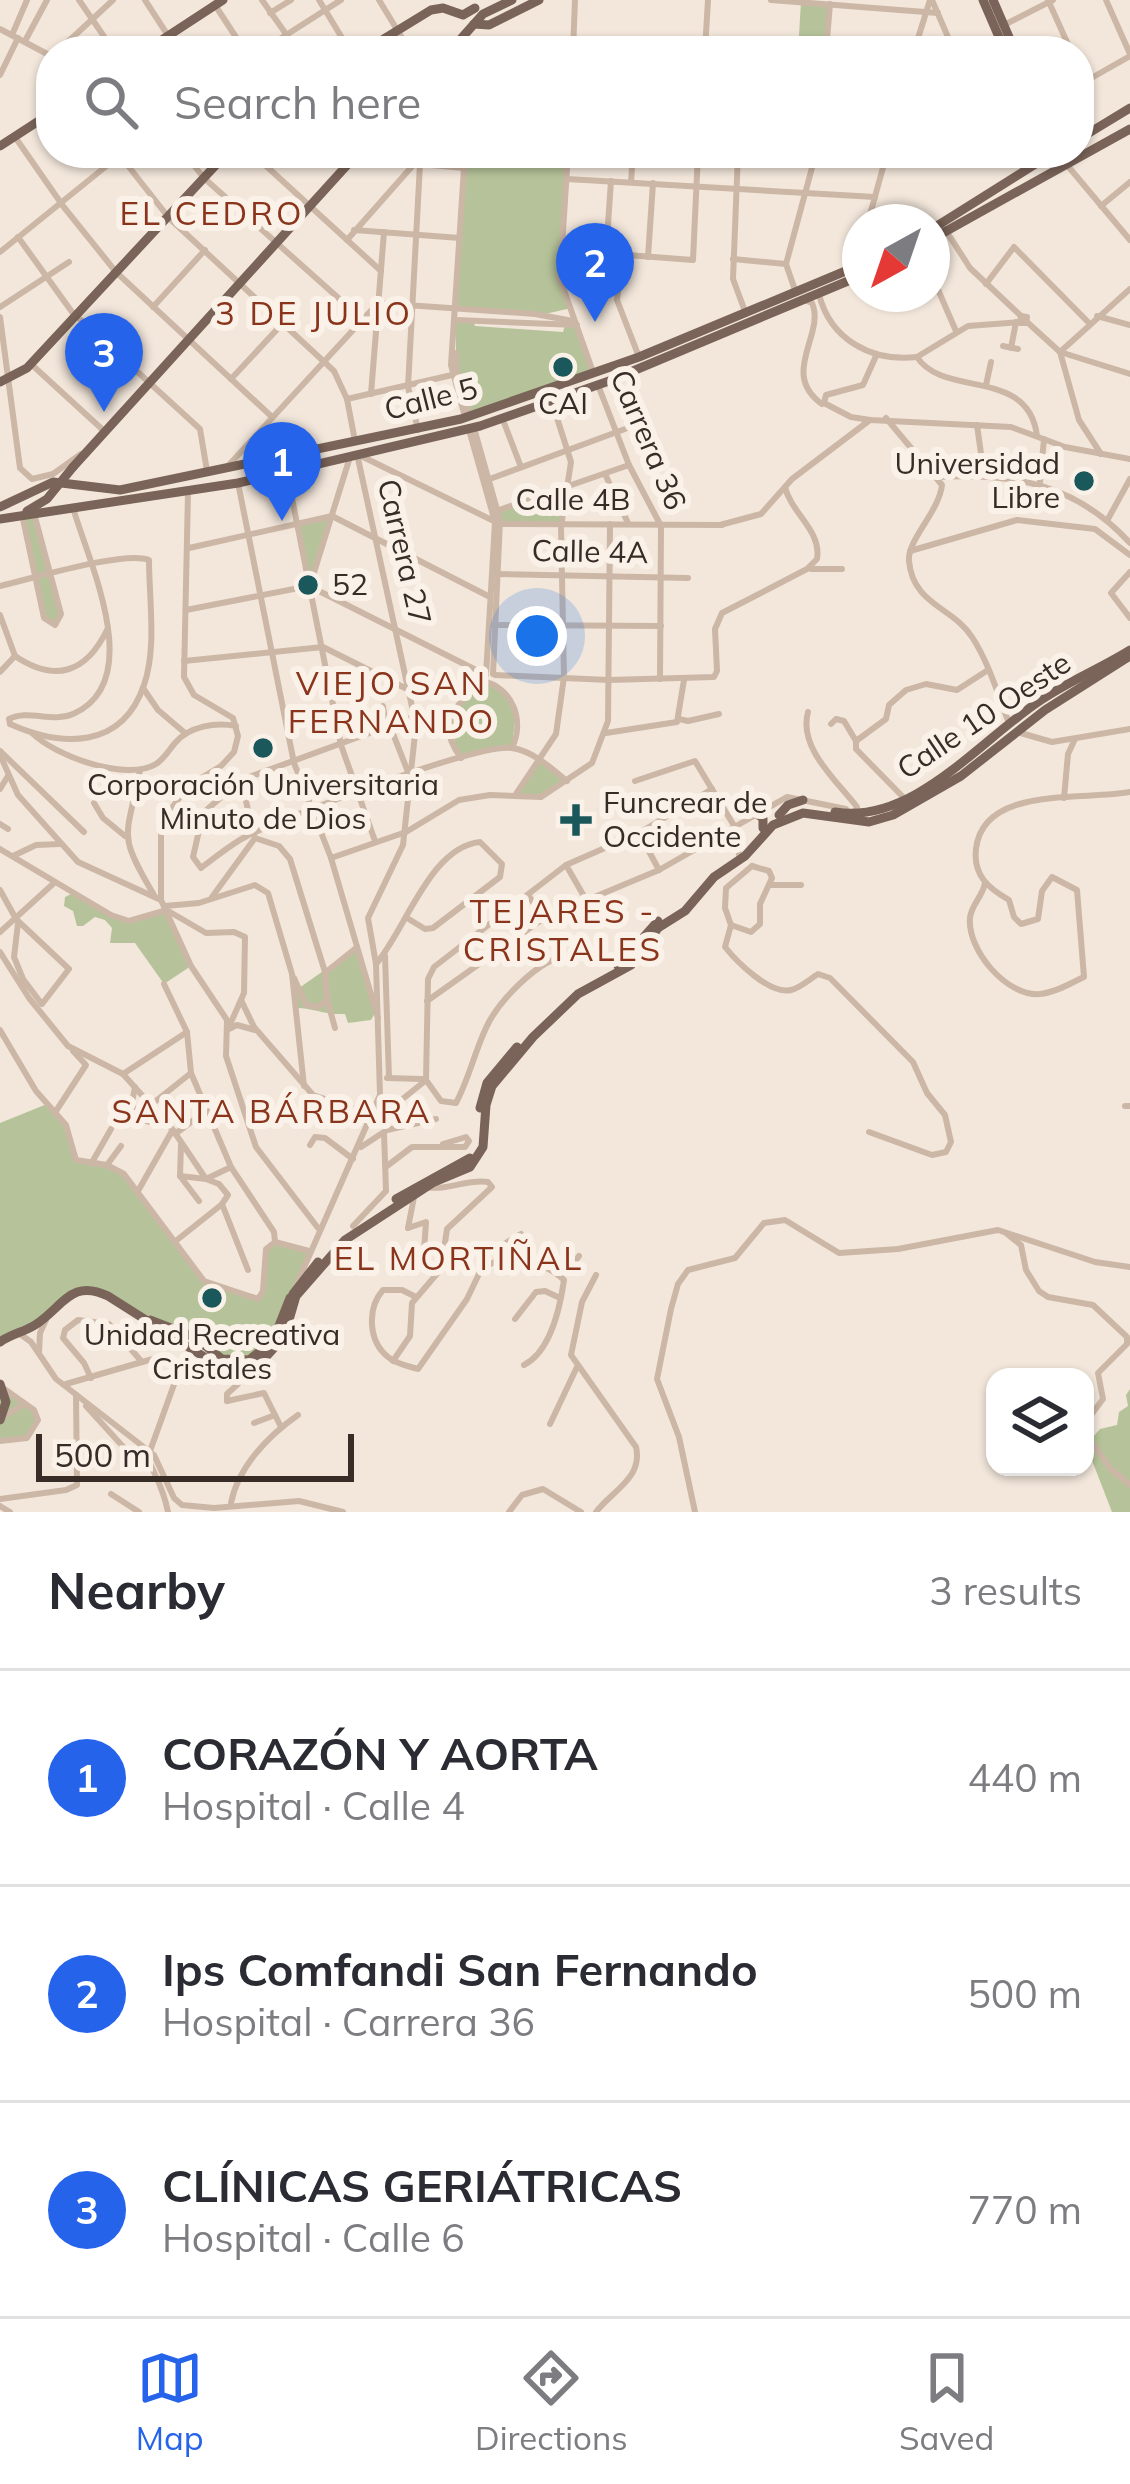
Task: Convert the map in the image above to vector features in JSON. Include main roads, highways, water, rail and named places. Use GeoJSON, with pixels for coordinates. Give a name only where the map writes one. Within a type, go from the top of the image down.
{"type":"FeatureCollection","features":[{"type":"Feature","properties":{"kind":"main road"},"geometry":{"type":"LineString","coordinates":[[388,36],[437,3],[463,15],[512,0]]}},
{"type":"Feature","properties":{"kind":"main road"},"geometry":{"type":"LineString","coordinates":[[481,9],[539,0]]}},
{"type":"Feature","properties":{"kind":"main road"},"geometry":{"type":"LineString","coordinates":[[983,0],[999,36]]}},
{"type":"Feature","properties":{"kind":"main road"},"geometry":{"type":"LineString","coordinates":[[993,0],[1009,36]]}},
{"type":"Feature","properties":{"kind":"main road"},"geometry":{"type":"LineString","coordinates":[[168,36],[219,2]]}},
{"type":"Feature","properties":{"kind":"main road"},"geometry":{"type":"LineString","coordinates":[[464,36],[481,9]]}},
{"type":"Feature","properties":{"kind":"main road"},"geometry":{"type":"LineString","coordinates":[[1094,130],[1130,108]]}},
{"type":"Feature","properties":{"kind":"main road"},"geometry":{"type":"LineString","coordinates":[[0,146],[36,122]]}},
{"type":"Feature","properties":{"kind":"main road"},"geometry":{"type":"LineString","coordinates":[[1094,149],[1130,129]]}},
{"type":"Feature","properties":{"kind":"main road"},"geometry":{"type":"LineString","coordinates":[[4,380],[31,364],[213,168]]}},
{"type":"Feature","properties":{"kind":"main road"},"geometry":{"type":"LineString","coordinates":[[26,515],[47,499],[103,430],[344,168]]}},
{"type":"Feature","properties":{"kind":"main road"},"geometry":{"type":"LineString","coordinates":[[1020,174],[1023,168]]}},
{"type":"Feature","properties":{"kind":"main road"},"geometry":{"type":"LineString","coordinates":[[950,221],[1030,168]]}},
{"type":"Feature","properties":{"kind":"main road"},"geometry":{"type":"LineString","coordinates":[[950,223],[1058,168]]}},
{"type":"Feature","properties":{"kind":"main road","name":"Calle 5"},"geometry":{"type":"LineString","coordinates":[[1,515],[50,483],[120,490],[418,430],[503,420],[598,386],[842,277]]}},
{"type":"Feature","properties":{"kind":"main road","name":"Calle 5"},"geometry":{"type":"LineString","coordinates":[[1,515],[77,509],[238,483],[354,456],[470,422],[746,314],[819,294],[842,280]]}},
{"type":"Feature","properties":{"kind":"main road"},"geometry":{"type":"LineString","coordinates":[[86,450],[81,467],[87,487]]}},
{"type":"Feature","properties":{"kind":"main road","name":"Calle 10 Oeste"},"geometry":{"type":"LineString","coordinates":[[576,992],[631,965],[658,928],[730,875],[775,810],[802,807],[867,815],[941,777],[1058,696],[1129,657]]}},
{"type":"Feature","properties":{"kind":"main road","name":"Calle 10 Oeste"},"geometry":{"type":"LineString","coordinates":[[576,992],[626,960],[649,928],[681,907],[709,873],[739,856],[773,826],[792,815],[814,813],[869,822],[893,815],[961,776],[1013,728],[1028,723],[1058,696]]}},
{"type":"Feature","properties":{"kind":"main road"},"geometry":{"type":"LineString","coordinates":[[961,776],[954,770],[972,754]]}},
{"type":"Feature","properties":{"kind":"main road"},"geometry":{"type":"LineString","coordinates":[[928,796],[948,783],[947,777],[941,777]]}},
{"type":"Feature","properties":{"kind":"main road"},"geometry":{"type":"LineString","coordinates":[[775,810],[803,800]]}},
{"type":"Feature","properties":{"kind":"main road"},"geometry":{"type":"LineString","coordinates":[[755,813],[763,818],[763,828]]}},
{"type":"Feature","properties":{"kind":"main road"},"geometry":{"type":"LineString","coordinates":[[0,1342],[50,1314],[66,1295],[89,1289],[237,1368],[264,1359],[286,1333],[296,1296],[345,1240],[426,1187],[464,1172],[477,1159],[492,1086],[576,992]]}},
{"type":"Feature","properties":{"kind":"main road"},"geometry":{"type":"LineString","coordinates":[[222,1361],[253,1359],[278,1333],[293,1294],[353,1226],[431,1177],[466,1162],[477,1145],[481,1095],[487,1083],[528,1033],[576,992]]}},
{"type":"Feature","properties":{"kind":"main road"},"geometry":{"type":"LineString","coordinates":[[1,1385],[6,1402],[1,1419]]}},
{"type":"Feature","properties":{"kind":"place","name":"Ips Comfandi San Fernando"},"geometry":{"type":"Point","coordinates":[595,322]}},
{"type":"Feature","properties":{"kind":"place","name":"CAI"},"geometry":{"type":"Point","coordinates":[563,367]}},
{"type":"Feature","properties":{"kind":"place","name":"CLÍNICAS GERIÁTRICAS"},"geometry":{"type":"Point","coordinates":[104,412]}},
{"type":"Feature","properties":{"kind":"place","name":"Universidad Libre"},"geometry":{"type":"Point","coordinates":[1084,481]}},
{"type":"Feature","properties":{"kind":"place","name":"CORAZÓN Y AORTA"},"geometry":{"type":"Point","coordinates":[282,521]}},
{"type":"Feature","properties":{"kind":"place","name":"52"},"geometry":{"type":"Point","coordinates":[308,585]}},
{"type":"Feature","properties":{"kind":"place","name":"Corporación Universitaria Minuto de Dios"},"geometry":{"type":"Point","coordinates":[263,748]}},
{"type":"Feature","properties":{"kind":"place","name":"Funcrear de Occidente"},"geometry":{"type":"Point","coordinates":[576,820]}},
{"type":"Feature","properties":{"kind":"place","name":"Unidad Recreativa Cristales"},"geometry":{"type":"Point","coordinates":[212,1298]}},
{"type":"Feature","properties":{"kind":"district","name":"EL CEDRO"},"geometry":{"type":"Point","coordinates":[212,213]}},
{"type":"Feature","properties":{"kind":"district","name":"3 DE JULIO"},"geometry":{"type":"Point","coordinates":[314,313]}},
{"type":"Feature","properties":{"kind":"district","name":"VIEJO SAN FERNANDO"},"geometry":{"type":"Point","coordinates":[392,702]}},
{"type":"Feature","properties":{"kind":"district","name":"TEJARES - CRISTALES"},"geometry":{"type":"Point","coordinates":[563,930]}},
{"type":"Feature","properties":{"kind":"district","name":"SANTA BÁRBARA"},"geometry":{"type":"Point","coordinates":[272,1111]}},
{"type":"Feature","properties":{"kind":"district","name":"EL MORTIÑAL"},"geometry":{"type":"Point","coordinates":[459,1258]}}]}
